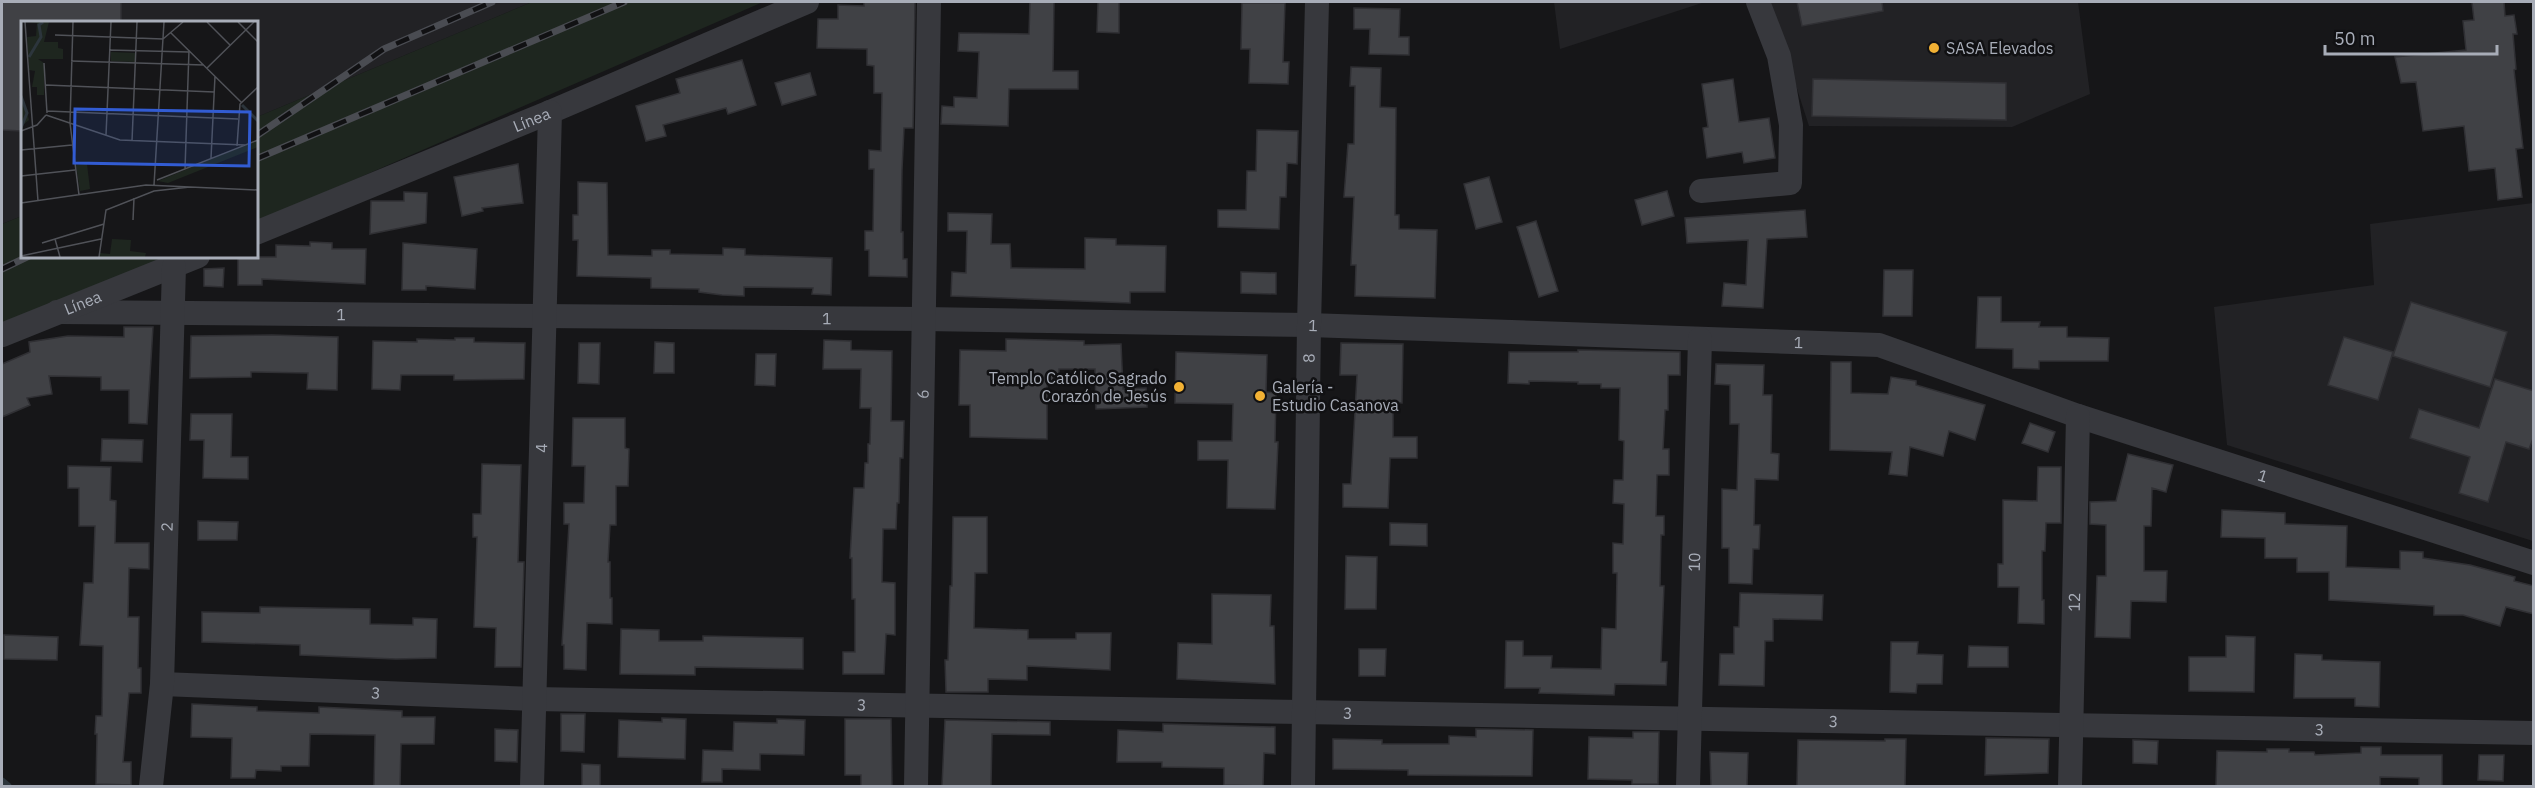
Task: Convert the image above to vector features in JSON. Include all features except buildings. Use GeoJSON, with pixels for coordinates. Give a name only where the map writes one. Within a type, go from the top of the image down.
{"type":"FeatureCollection","features":[{"type":"Feature","properties":{"kind":"street","name":"Línea"},"geometry":{"type":"LineString","coordinates":[[258,232],[550,112],[807,2]]}},
{"type":"Feature","properties":{"kind":"street","name":"6"},"geometry":{"type":"LineString","coordinates":[[916,786],[929,2]]}},
{"type":"Feature","properties":{"kind":"street","name":"8"},"geometry":{"type":"LineString","coordinates":[[1303,786],[1309,325],[1317,2]]}},
{"type":"Feature","properties":{"kind":"street"},"geometry":{"type":"LineString","coordinates":[[1701,191],[1790,183],[1791,125],[1779,56],[1758,2]]}},
{"type":"Feature","properties":{"kind":"street","name":"4"},"geometry":{"type":"LineString","coordinates":[[532,786],[550,112]]}},
{"type":"Feature","properties":{"kind":"street","name":"Línea"},"geometry":{"type":"LineString","coordinates":[[2,335],[194,258]]}},
{"type":"Feature","properties":{"kind":"street","name":"2"},"geometry":{"type":"LineString","coordinates":[[151,786],[162,684],[174,267]]}},
{"type":"Feature","properties":{"kind":"street","name":"1"},"geometry":{"type":"LineString","coordinates":[[57,312],[171,315],[924,319],[1309,325],[1879,345],[2078,416],[2534,562]]}},
{"type":"Feature","properties":{"kind":"street","name":"10"},"geometry":{"type":"LineString","coordinates":[[1688,786],[1700,339]]}},
{"type":"Feature","properties":{"kind":"street","name":"12"},"geometry":{"type":"LineString","coordinates":[[2070,786],[2078,416]]}},
{"type":"Feature","properties":{"kind":"street","name":"3"},"geometry":{"type":"LineString","coordinates":[[162,684],[534,699],[2534,733]]}},
{"type":"Feature","properties":{"kind":"shaded area"},"geometry":{"type":"Polygon","coordinates":[[[2,2],[532,2],[258,117],[258,21],[21,21],[21,216],[2,224],[2,2]]]}},
{"type":"Feature","properties":{"kind":"shaded area"},"geometry":{"type":"Polygon","coordinates":[[[532,2],[763,2],[258,222],[258,117],[532,2]]]}},
{"type":"Feature","properties":{"kind":"shaded area"},"geometry":{"type":"Polygon","coordinates":[[[1554,2],[1705,2],[1560,49],[1554,2]]]}},
{"type":"Feature","properties":{"kind":"shaded area","name":"SASA Elevados"},"geometry":{"type":"Polygon","coordinates":[[[1769,2],[2078,2],[2090,94],[2012,127],[1809,126],[1769,2]]]}},
{"type":"Feature","properties":{"kind":"shaded area"},"geometry":{"type":"Polygon","coordinates":[[[2533,203],[2533,541],[2227,445],[2214,307],[2374,285],[2370,224],[2533,203]]]}},
{"type":"Feature","properties":{"kind":"shaded area"},"geometry":{"type":"Polygon","coordinates":[[[21,216],[21,258],[172,258],[2,328],[2,224],[21,216]]]}},
{"type":"Feature","properties":{"kind":"waterway"},"geometry":{"type":"LineString","coordinates":[[2,781],[8,786]]}},
{"type":"Feature","properties":{"kind":"railway"},"geometry":{"type":"LineString","coordinates":[[258,135],[384,49],[492,2]]}},
{"type":"Feature","properties":{"kind":"railway"},"geometry":{"type":"LineString","coordinates":[[258,158],[624,2]]}},
{"type":"Feature","properties":{"kind":"railway"},"geometry":{"type":"LineString","coordinates":[[2,269],[25,258]]}},
{"type":"Feature","properties":{"kind":"place","name":"SASA Elevados"},"geometry":{"type":"Point","coordinates":[1934,48]}},
{"type":"Feature","properties":{"kind":"place","name":"Templo Católico Sagrado Corazón de Jesús"},"geometry":{"type":"Point","coordinates":[1179,387]}},
{"type":"Feature","properties":{"kind":"place","name":"Galería - Estudio Casanova"},"geometry":{"type":"Point","coordinates":[1260,396]}}]}
